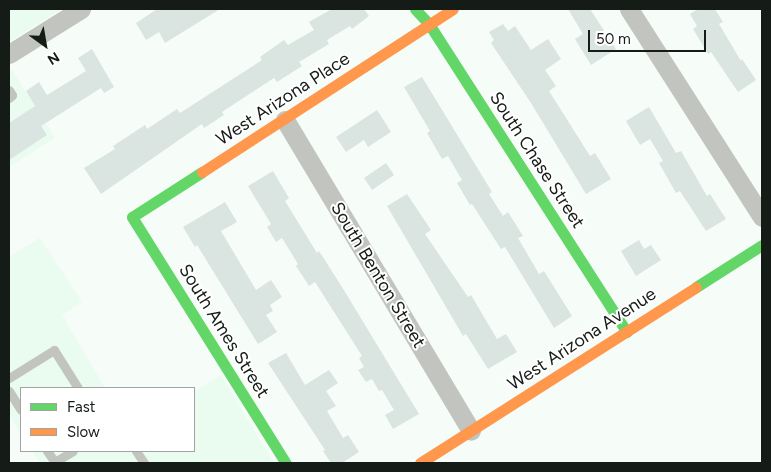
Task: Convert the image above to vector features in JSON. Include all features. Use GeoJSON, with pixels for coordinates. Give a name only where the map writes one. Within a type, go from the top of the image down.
{"type":"FeatureCollection","features":[{"type":"Feature","properties":{"kind":"street","name":"South Chase Street"},"geometry":{"type":"LineString","coordinates":[[416,9],[429,24],[627,332]]}},
{"type":"Feature","properties":{"kind":"street","name":"West Arizona Place"},"geometry":{"type":"LineString","coordinates":[[132,217],[285,120],[453,9]]}},
{"type":"Feature","properties":{"kind":"street"},"geometry":{"type":"LineString","coordinates":[[629,9],[762,217]]}},
{"type":"Feature","properties":{"kind":"street"},"geometry":{"type":"LineString","coordinates":[[9,54],[70,11]]}},
{"type":"Feature","properties":{"kind":"street","name":"South Benton Street"},"geometry":{"type":"LineString","coordinates":[[285,120],[471,431]]}},
{"type":"Feature","properties":{"kind":"street","name":"South Ames Street"},"geometry":{"type":"LineString","coordinates":[[132,217],[286,463]]}},
{"type":"Feature","properties":{"kind":"street","name":"West Arizona Avenue"},"geometry":{"type":"LineString","coordinates":[[420,463],[762,245]]}},
{"type":"Feature","properties":{"kind":"lane"},"geometry":{"type":"LineString","coordinates":[[9,90],[12,95],[9,98]]}},
{"type":"Feature","properties":{"kind":"lane"},"geometry":{"type":"LineString","coordinates":[[9,378],[54,350],[77,387]]}},
{"type":"Feature","properties":{"kind":"lane"},"geometry":{"type":"LineString","coordinates":[[9,391],[20,408]]}},
{"type":"Feature","properties":{"kind":"lane"},"geometry":{"type":"LineString","coordinates":[[48,452],[54,463],[71,452]]}},
{"type":"Feature","properties":{"kind":"lane"},"geometry":{"type":"LineString","coordinates":[[137,452],[144,463]]}},
{"type":"Feature","properties":{"kind":"shaded area"},"geometry":{"type":"Polygon","coordinates":[[[9,9],[61,9],[9,42],[9,9]]]}},
{"type":"Feature","properties":{"kind":"shaded area"},"geometry":{"type":"Polygon","coordinates":[[[12,70],[55,138],[9,167],[9,72],[12,70]]]}},
{"type":"Feature","properties":{"kind":"shaded area"},"geometry":{"type":"Polygon","coordinates":[[[40,238],[82,302],[62,315],[104,387],[20,387],[20,432],[9,414],[9,257],[40,238]]]}},
{"type":"Feature","properties":{"kind":"shaded area"},"geometry":{"type":"Polygon","coordinates":[[[221,375],[274,463],[40,463],[33,452],[195,452],[195,391],[221,375]]]}},
{"type":"Feature","properties":{"kind":"building"},"geometry":{"type":"Polygon","coordinates":[[[157,9],[220,9],[165,43],[159,32],[146,40],[136,23],[157,9]]]}},
{"type":"Feature","properties":{"kind":"building"},"geometry":{"type":"Polygon","coordinates":[[[332,9],[364,9],[369,16],[352,29],[350,26],[327,40],[329,44],[299,62],[302,66],[277,82],[274,78],[222,112],[224,115],[204,128],[202,124],[101,194],[84,168],[115,149],[113,146],[145,125],[147,129],[177,109],[180,113],[262,60],[260,57],[284,40],[288,45],[314,30],[309,22],[332,9]]]}},
{"type":"Feature","properties":{"kind":"building"},"geometry":{"type":"Polygon","coordinates":[[[568,9],[590,9],[616,49],[591,65],[575,39],[583,34],[568,9]]]}},
{"type":"Feature","properties":{"kind":"building"},"geometry":{"type":"Polygon","coordinates":[[[698,9],[715,9],[723,22],[719,24],[741,61],[742,59],[756,80],[738,92],[711,52],[708,54],[693,29],[697,26],[690,14],[698,9]]]}},
{"type":"Feature","properties":{"kind":"building"},"geometry":{"type":"Polygon","coordinates":[[[503,24],[508,31],[515,26],[531,50],[548,39],[561,59],[545,70],[556,86],[549,91],[590,156],[595,153],[611,179],[586,194],[531,103],[491,43],[494,40],[489,32],[503,24]]]}},
{"type":"Feature","properties":{"kind":"building"},"geometry":{"type":"Polygon","coordinates":[[[92,49],[114,87],[104,93],[101,88],[41,126],[47,135],[9,160],[9,123],[35,106],[26,91],[39,82],[47,95],[86,71],[78,58],[92,49]]]}},
{"type":"Feature","properties":{"kind":"building"},"geometry":{"type":"Polygon","coordinates":[[[422,77],[492,192],[489,194],[503,216],[508,212],[523,236],[518,238],[539,274],[544,271],[572,316],[554,328],[505,247],[501,249],[472,204],[470,205],[457,183],[462,180],[448,156],[442,159],[427,133],[430,131],[404,87],[422,77]]]}},
{"type":"Feature","properties":{"kind":"building"},"geometry":{"type":"Polygon","coordinates":[[[649,107],[676,153],[681,151],[707,196],[710,194],[726,219],[706,231],[680,191],[676,193],[659,163],[663,161],[650,139],[640,145],[626,121],[649,107]]]}},
{"type":"Feature","properties":{"kind":"building"},"geometry":{"type":"Polygon","coordinates":[[[377,110],[391,132],[368,147],[364,140],[346,152],[336,137],[377,110]]]}},
{"type":"Feature","properties":{"kind":"building"},"geometry":{"type":"Polygon","coordinates":[[[386,163],[394,175],[372,190],[364,178],[386,163]]]}},
{"type":"Feature","properties":{"kind":"building"},"geometry":{"type":"Polygon","coordinates":[[[273,171],[289,198],[285,201],[317,253],[319,251],[342,287],[419,414],[393,429],[385,415],[394,410],[382,390],[379,391],[372,379],[366,382],[358,370],[364,367],[359,358],[362,356],[315,282],[309,286],[296,266],[298,264],[282,238],[276,242],[267,227],[271,224],[248,186],[273,171]]]}},
{"type":"Feature","properties":{"kind":"building"},"geometry":{"type":"Polygon","coordinates":[[[407,194],[431,230],[425,234],[468,297],[471,295],[497,339],[506,334],[517,352],[488,369],[466,334],[463,336],[387,206],[407,194]]]}},
{"type":"Feature","properties":{"kind":"building"},"geometry":{"type":"Polygon","coordinates":[[[225,202],[237,222],[221,231],[256,290],[271,280],[282,297],[270,305],[273,311],[266,315],[277,332],[258,344],[197,245],[195,247],[183,227],[225,202]]]}},
{"type":"Feature","properties":{"kind":"building"},"geometry":{"type":"Polygon","coordinates":[[[639,240],[644,249],[651,245],[661,260],[636,276],[621,251],[639,240]]]}},
{"type":"Feature","properties":{"kind":"building"},"geometry":{"type":"Polygon","coordinates":[[[286,353],[305,385],[329,370],[338,383],[326,391],[336,406],[327,411],[343,438],[348,435],[359,452],[342,463],[331,463],[323,451],[325,450],[268,363],[286,353]]]}},
{"type":"Feature","properties":{"kind":"traffic: fast"},"geometry":{"type":"LineString","coordinates":[[415,9],[429,24],[627,332]]}},
{"type":"Feature","properties":{"kind":"traffic: fast"},"geometry":{"type":"LineString","coordinates":[[202,172],[132,217],[286,463]]}},
{"type":"Feature","properties":{"kind":"traffic: fast"},"geometry":{"type":"LineString","coordinates":[[696,287],[762,245]]}},
{"type":"Feature","properties":{"kind":"traffic: slow"},"geometry":{"type":"LineString","coordinates":[[202,172],[453,9]]}},
{"type":"Feature","properties":{"kind":"traffic: slow"},"geometry":{"type":"LineString","coordinates":[[420,463],[696,287]]}}]}
